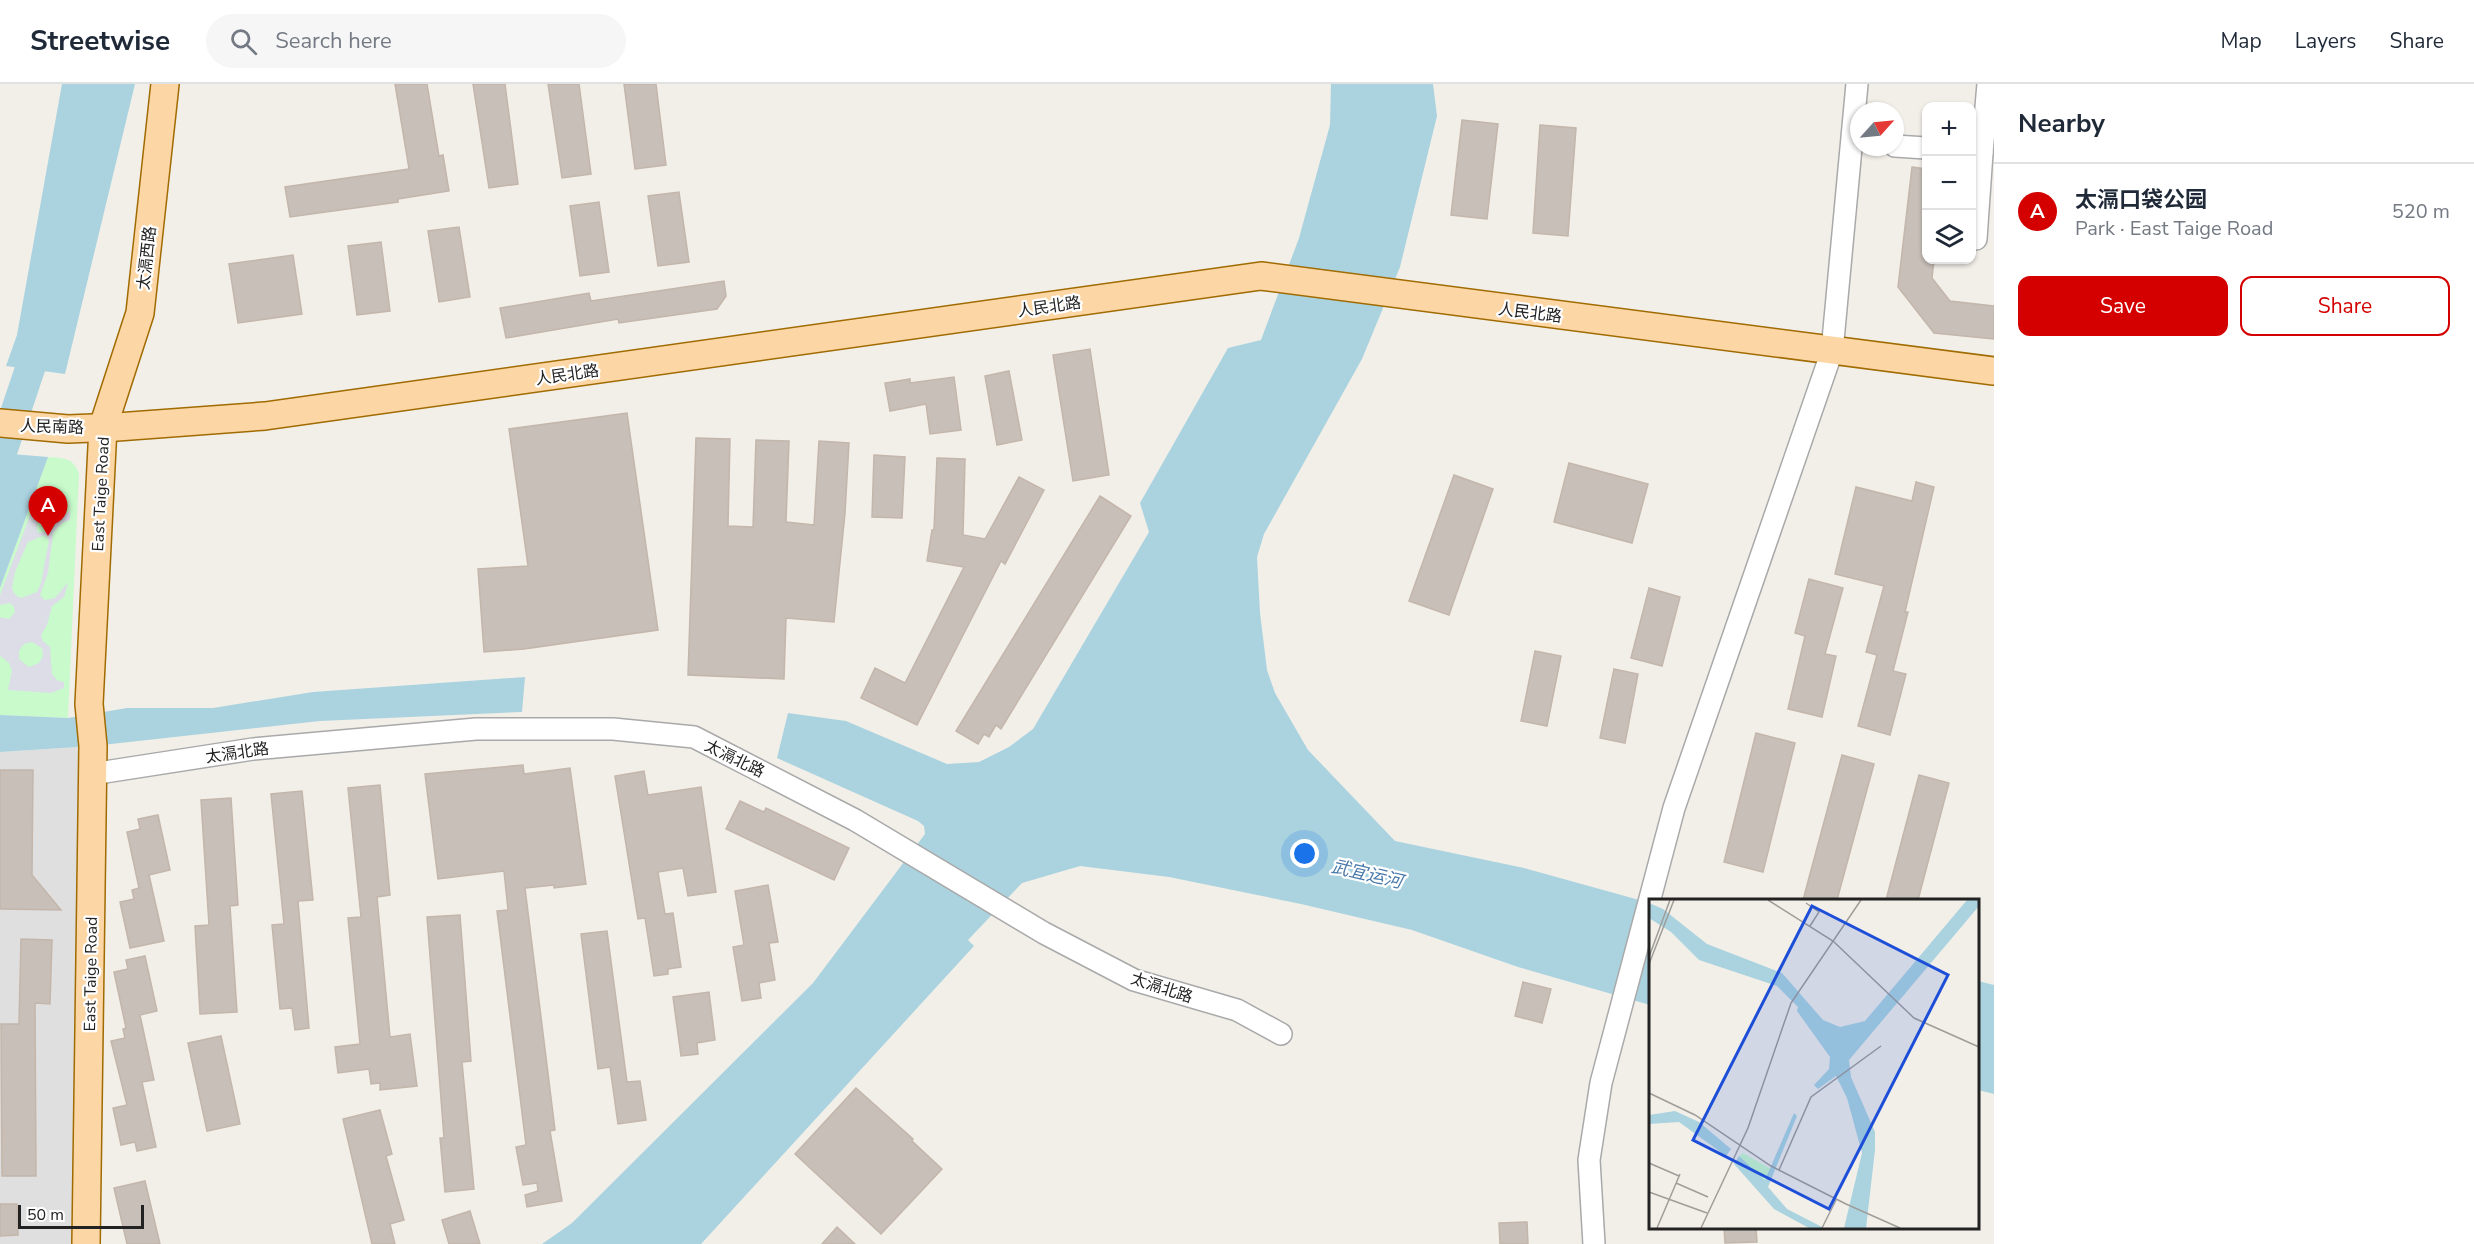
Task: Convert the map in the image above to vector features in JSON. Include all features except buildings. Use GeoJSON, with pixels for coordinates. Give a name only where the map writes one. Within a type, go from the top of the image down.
{"type":"FeatureCollection","features":[{"type":"Feature","properties":{"kind":"main road","name":"太滆西路"},"geometry":{"type":"LineString","coordinates":[[110,427],[140,313],[165,84]]}},
{"type":"Feature","properties":{"kind":"main road","name":"人民北路"},"geometry":{"type":"LineString","coordinates":[[110,427],[265,416],[1261,276],[1994,371]]}},
{"type":"Feature","properties":{"kind":"main road","name":"人民南路"},"geometry":{"type":"LineString","coordinates":[[0,423],[68,429],[110,427]]}},
{"type":"Feature","properties":{"kind":"main road","name":"East Taige Road"},"geometry":{"type":"LineString","coordinates":[[86,1244],[92,765],[89,704],[110,427]]}},
{"type":"Feature","properties":{"kind":"street"},"geometry":{"type":"LineString","coordinates":[[1856,102],[1857,84]]}},
{"type":"Feature","properties":{"kind":"street"},"geometry":{"type":"LineString","coordinates":[[1976,239],[1977,152],[1988,84]]}},
{"type":"Feature","properties":{"kind":"street"},"geometry":{"type":"LineString","coordinates":[[1904,147],[1922,148]]}},
{"type":"Feature","properties":{"kind":"street"},"geometry":{"type":"LineString","coordinates":[[1650,899],[1674,808],[1832,351],[1853,156]]}},
{"type":"Feature","properties":{"kind":"street","name":"太滆北路"},"geometry":{"type":"LineString","coordinates":[[92,765],[476,729],[613,729],[694,737],[855,820],[1017,917],[1134,980],[1237,1010],[1281,1035]]}},
{"type":"Feature","properties":{"kind":"street"},"geometry":{"type":"LineString","coordinates":[[1594,1244],[1589,1160],[1601,1083],[1649,902]]}},
{"type":"Feature","properties":{"kind":"shaded area"},"geometry":{"type":"Polygon","coordinates":[[[34,505],[42,507],[37,516],[37,532],[41,533],[49,531],[58,519],[70,511],[70,520],[62,523],[53,533],[48,573],[40,595],[45,600],[55,598],[68,582],[64,597],[52,606],[47,625],[41,635],[43,641],[50,647],[52,674],[58,681],[64,682],[64,688],[51,693],[8,690],[12,671],[9,663],[0,656],[0,617],[9,619],[15,612],[10,603],[0,605],[0,595],[34,505]],[[45,535],[28,542],[15,572],[12,588],[15,595],[21,598],[37,592],[41,583],[49,540],[45,535]],[[32,642],[24,644],[19,651],[19,659],[29,667],[39,663],[43,656],[42,648],[32,642]]]}},
{"type":"Feature","properties":{"kind":"shaded area"},"geometry":{"type":"Polygon","coordinates":[[[93,746],[86,1244],[0,1244],[0,752],[93,746]]]}},
{"type":"Feature","properties":{"kind":"green space"},"geometry":{"type":"Polygon","coordinates":[[[48,457],[71,462],[79,473],[68,718],[0,715],[0,588],[48,457]]]}},
{"type":"Feature","properties":{"kind":"water"},"geometry":{"type":"Polygon","coordinates":[[[62,84],[135,84],[65,374],[6,366],[17,335],[62,84]]]}},
{"type":"Feature","properties":{"kind":"water","name":"武宜运河"},"geometry":{"type":"Polygon","coordinates":[[[1331,84],[1433,84],[1437,116],[1400,267],[1362,359],[1264,534],[1257,557],[1260,613],[1267,670],[1275,693],[1308,750],[1395,841],[1524,868],[1649,903],[1649,1005],[1518,967],[1412,930],[1169,877],[1080,866],[1022,883],[968,940],[974,946],[701,1244],[542,1244],[572,1223],[813,983],[925,834],[924,826],[918,821],[777,758],[788,713],[846,721],[947,764],[979,762],[1009,747],[1033,729],[1149,532],[1140,503],[1228,348],[1261,340],[1299,238],[1330,125],[1331,84]]]}},
{"type":"Feature","properties":{"kind":"water"},"geometry":{"type":"Polygon","coordinates":[[[0,453],[48,457],[0,588],[0,453]]]}},
{"type":"Feature","properties":{"kind":"water"},"geometry":{"type":"Polygon","coordinates":[[[525,677],[522,712],[320,721],[93,746],[0,752],[0,715],[68,718],[127,708],[213,708],[313,692],[525,677]]]}},
{"type":"Feature","properties":{"kind":"water"},"geometry":{"type":"Polygon","coordinates":[[[1979,981],[1994,985],[1994,1094],[1979,1090],[1979,981]]]}},
{"type":"Feature","properties":{"kind":"waterway"},"geometry":{"type":"LineString","coordinates":[[0,458],[43,330]]}},
{"type":"Feature","properties":{"kind":"place","name":"太滆口袋公园"},"geometry":{"type":"Point","coordinates":[48,536]}}]}
